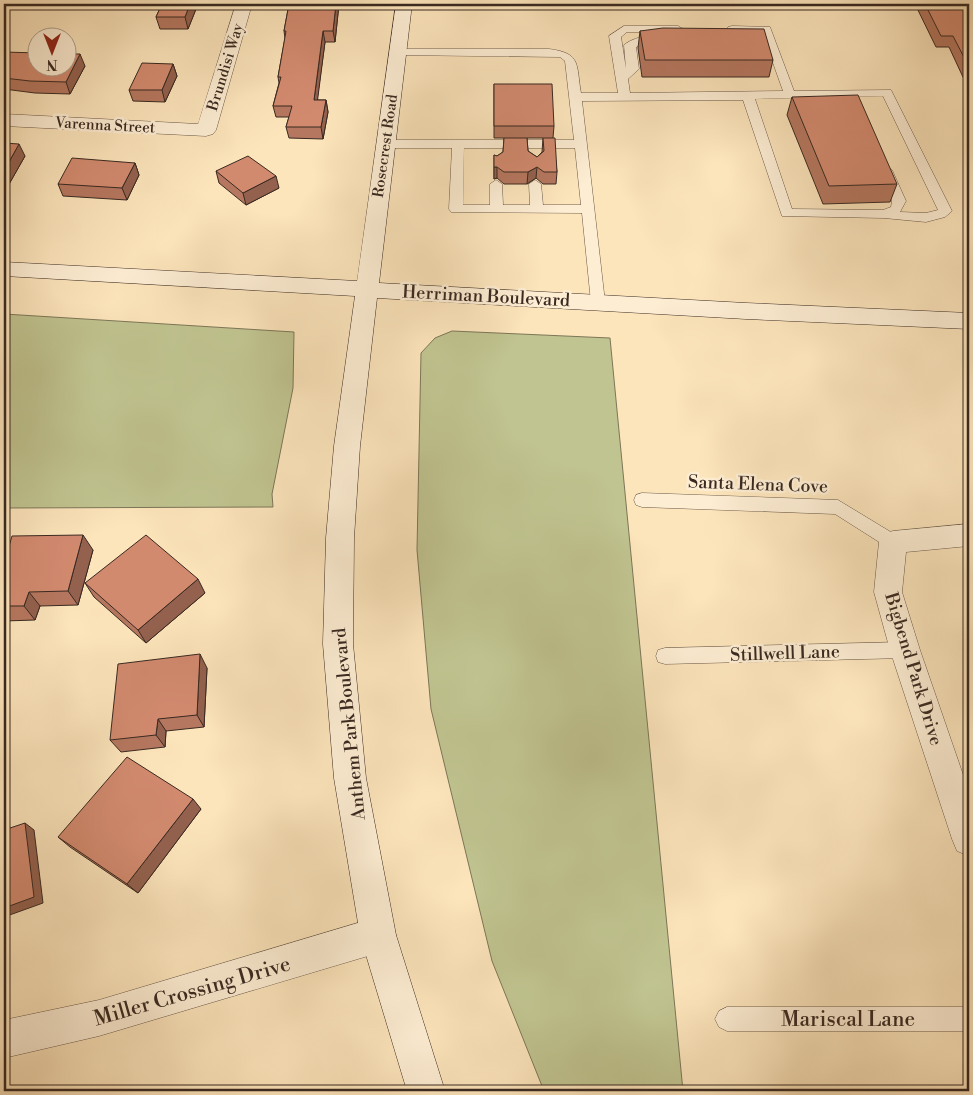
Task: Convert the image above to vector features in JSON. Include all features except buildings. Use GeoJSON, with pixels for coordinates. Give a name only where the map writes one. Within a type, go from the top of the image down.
{"type":"FeatureCollection","features":[{"type":"Feature","properties":{"kind":"main road","name":"Brundisi Way"},"geometry":{"type":"LineString","coordinates":[[206,130],[244,4]]}},
{"type":"Feature","properties":{"kind":"main road","name":"Rosecrest Road"},"geometry":{"type":"LineString","coordinates":[[366,289],[404,4]]}},
{"type":"Feature","properties":{"kind":"main road","name":"Varenna Street"},"geometry":{"type":"LineString","coordinates":[[4,120],[206,130]]}},
{"type":"Feature","properties":{"kind":"main road","name":"Herriman Boulevard"},"geometry":{"type":"LineString","coordinates":[[4,269],[969,321]]}},
{"type":"Feature","properties":{"kind":"main road","name":"Anthem Park Boulevard"},"geometry":{"type":"LineString","coordinates":[[366,289],[347,446],[340,538],[338,644],[350,778],[378,936],[426,1091]]}},
{"type":"Feature","properties":{"kind":"main road"},"geometry":{"type":"LineString","coordinates":[[893,542],[969,535]]}},
{"type":"Feature","properties":{"kind":"main road","name":"Bigbend Park Drive"},"geometry":{"type":"LineString","coordinates":[[893,542],[888,592],[905,650],[969,839]]}},
{"type":"Feature","properties":{"kind":"main road","name":"Miller Crossing Drive"},"geometry":{"type":"LineString","coordinates":[[4,1039],[99,1018],[378,936]]}},
{"type":"Feature","properties":{"kind":"lane"},"geometry":{"type":"LineString","coordinates":[[624,97],[615,36],[624,29],[690,29]]}},
{"type":"Feature","properties":{"kind":"lane"},"geometry":{"type":"LineString","coordinates":[[719,29],[766,29],[766,41],[790,95]]}},
{"type":"Feature","properties":{"kind":"lane"},"geometry":{"type":"LineString","coordinates":[[622,78],[633,69],[630,48],[633,42],[642,40],[675,40]]}},
{"type":"Feature","properties":{"kind":"lane"},"geometry":{"type":"LineString","coordinates":[[398,52],[550,52],[563,54],[572,63],[598,302]]}},
{"type":"Feature","properties":{"kind":"lane"},"geometry":{"type":"LineString","coordinates":[[576,97],[790,95],[854,98],[887,92],[946,211],[941,216],[936,217],[894,217],[884,214],[787,213],[748,96]]}},
{"type":"Feature","properties":{"kind":"lane"},"geometry":{"type":"LineString","coordinates":[[386,144],[458,144],[496,149],[534,149],[581,144]]}},
{"type":"Feature","properties":{"kind":"lane"},"geometry":{"type":"LineString","coordinates":[[458,144],[456,209],[588,208]]}},
{"type":"Feature","properties":{"kind":"lane"},"geometry":{"type":"LineString","coordinates":[[880,156],[899,200],[898,210],[884,214]]}},
{"type":"Feature","properties":{"kind":"lane"},"geometry":{"type":"LineString","coordinates":[[496,184],[497,208]]}},
{"type":"Feature","properties":{"kind":"lane"},"geometry":{"type":"LineString","coordinates":[[535,184],[537,208]]}},
{"type":"Feature","properties":{"kind":"lane","name":"Santa Elena Cove"},"geometry":{"type":"LineString","coordinates":[[642,500],[838,507],[893,542]]}},
{"type":"Feature","properties":{"kind":"lane","name":"Stillwell Lane"},"geometry":{"type":"LineString","coordinates":[[665,656],[905,650]]}},
{"type":"Feature","properties":{"kind":"lane","name":"Mariscal Lane"},"geometry":{"type":"LineString","coordinates":[[728,1019],[969,1019]]}},
{"type":"Feature","properties":{"kind":"green space"},"geometry":{"type":"Polygon","coordinates":[[[4,314],[294,332],[293,388],[272,494],[273,507],[4,508],[4,314]]]}},
{"type":"Feature","properties":{"kind":"green space"},"geometry":{"type":"Polygon","coordinates":[[[452,331],[610,338],[683,1091],[544,1091],[492,961],[431,709],[417,550],[421,353],[435,338],[452,331]]]}}]}
